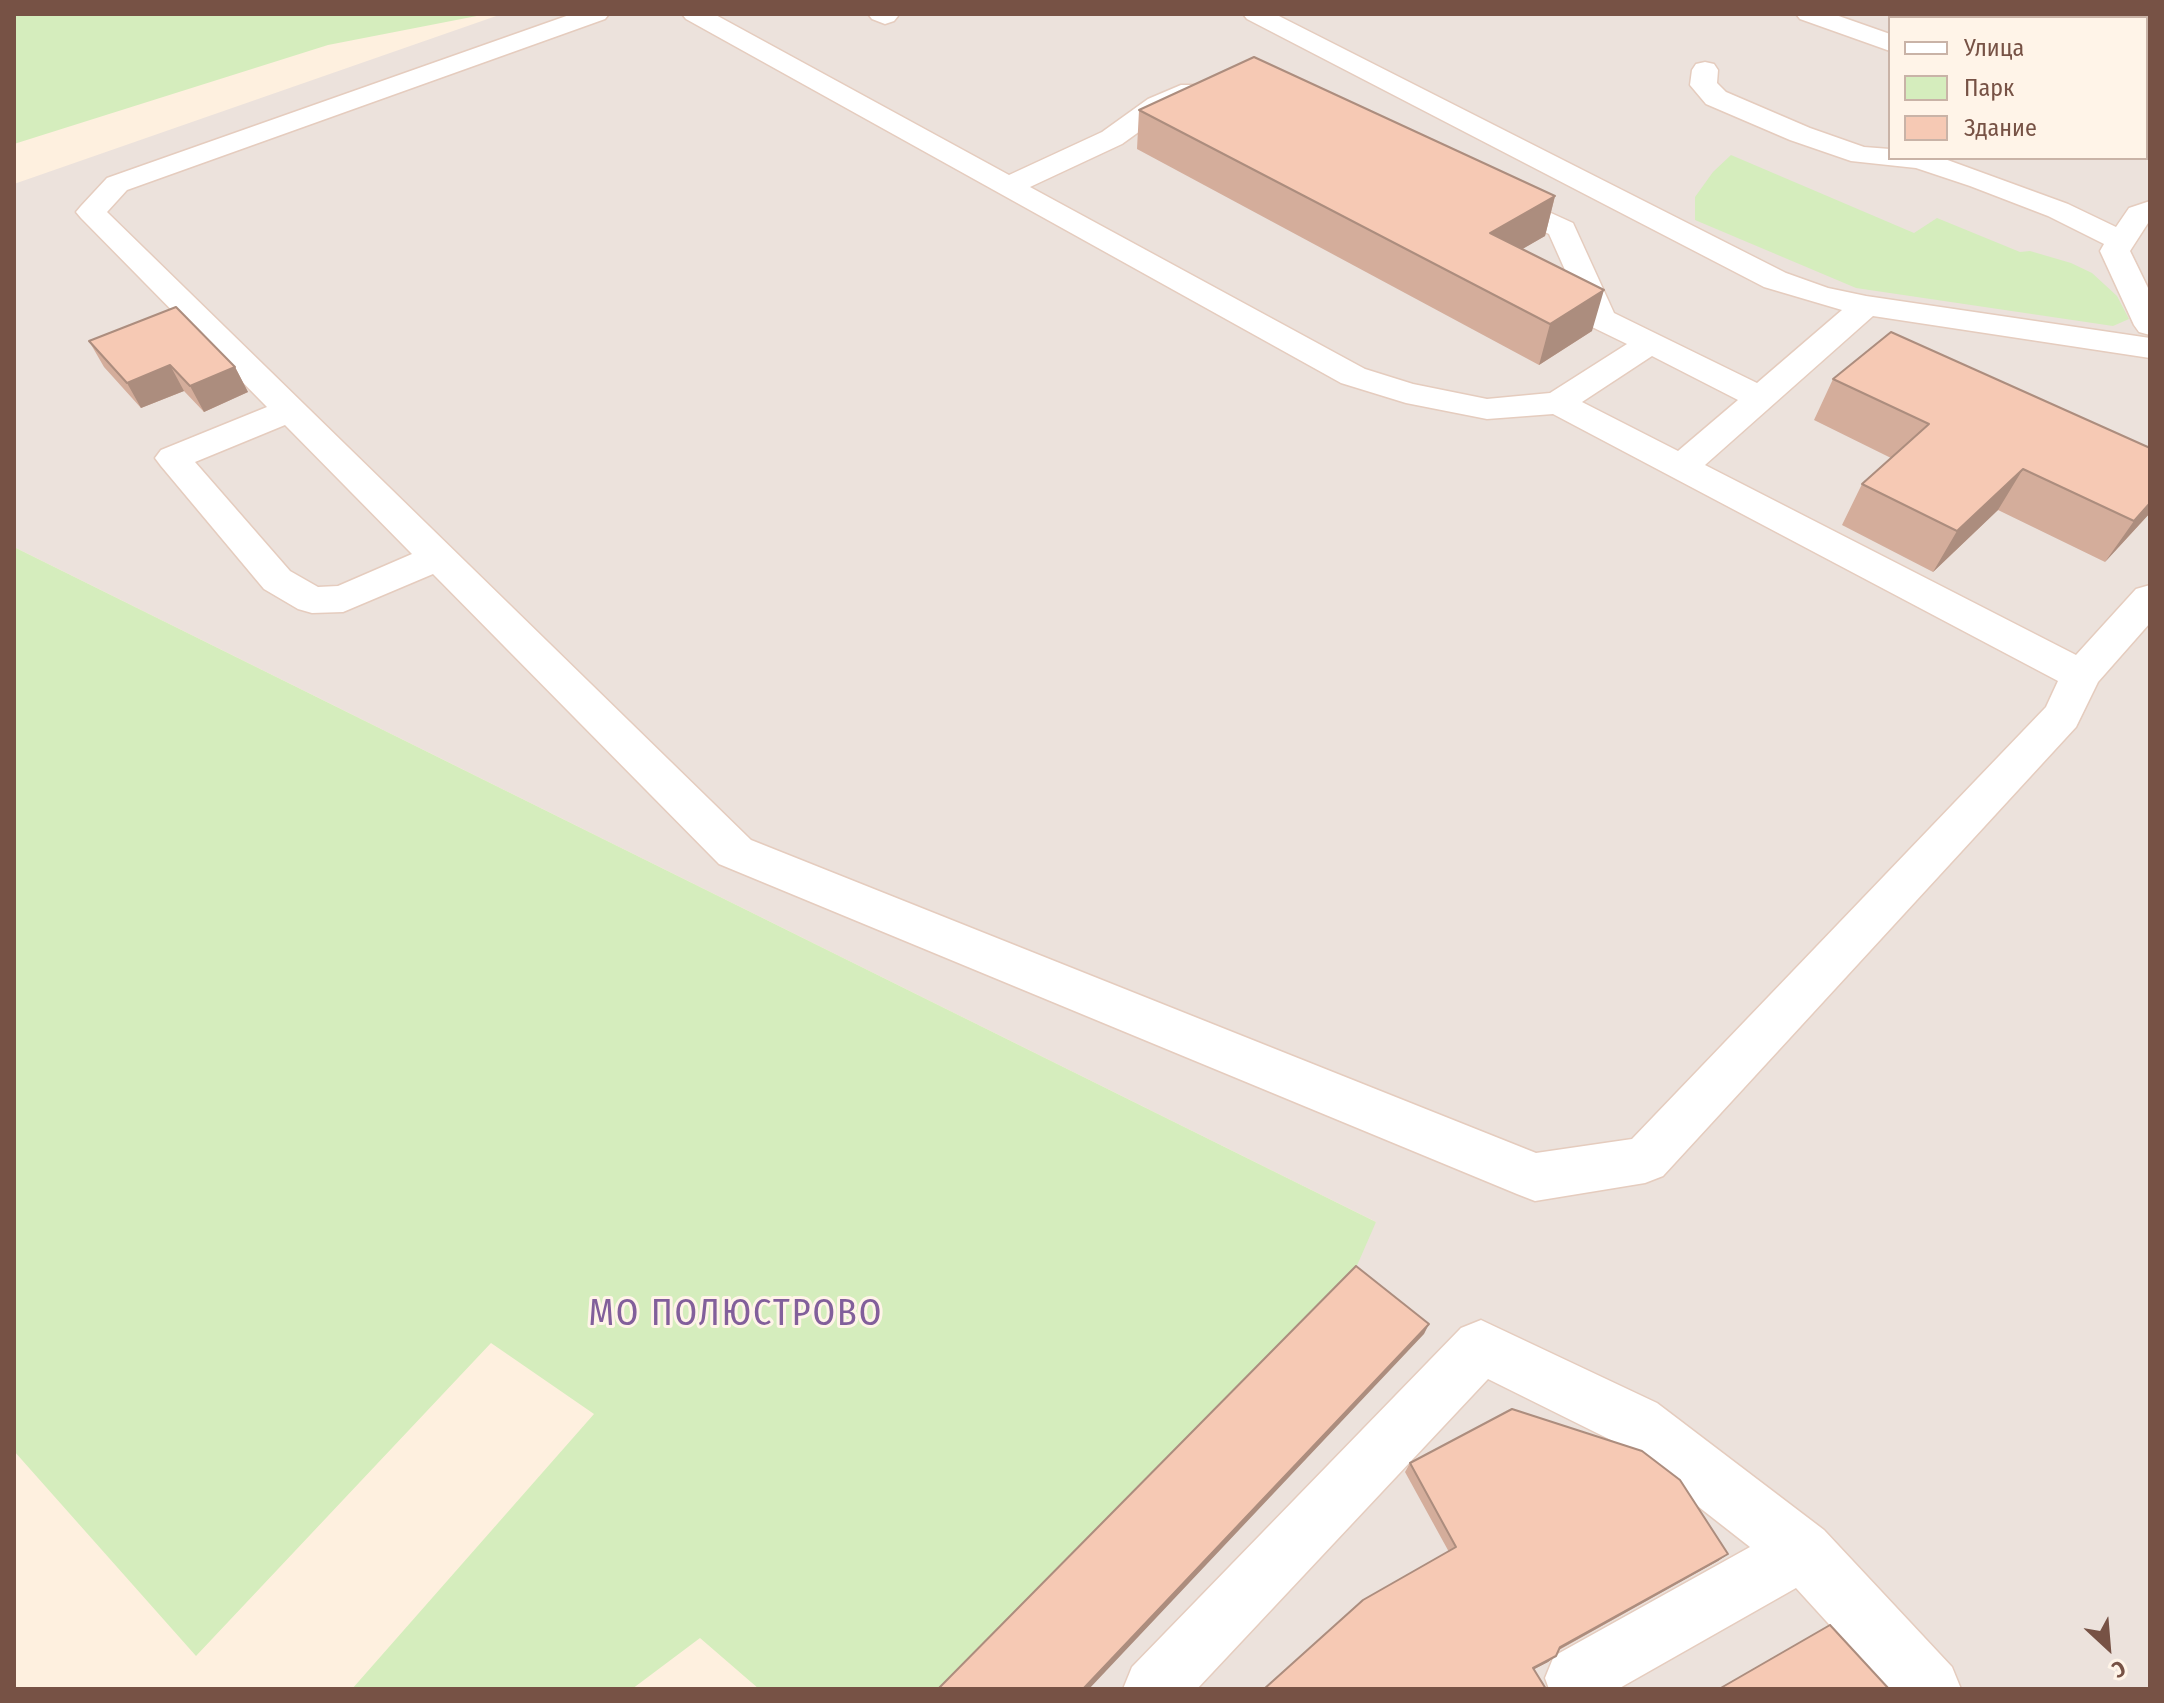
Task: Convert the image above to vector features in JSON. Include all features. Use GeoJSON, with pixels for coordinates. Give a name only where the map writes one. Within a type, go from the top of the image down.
{"type":"FeatureCollection","features":[{"type":"Feature","properties":{"kind":"street"},"geometry":{"type":"LineString","coordinates":[[596,14],[117,184],[91,212],[735,852],[1535,1177],[1645,1160],[2062,716],[2081,675],[2150,598]]}},
{"type":"Feature","properties":{"kind":"street"},"geometry":{"type":"LineString","coordinates":[[695,14],[1353,376],[1406,393],[1487,409],[1558,403],[1651,343]]}},
{"type":"Feature","properties":{"kind":"street"},"geometry":{"type":"LineString","coordinates":[[1256,14],[1775,280],[1821,296],[1866,305],[2150,348]]}},
{"type":"Feature","properties":{"kind":"street"},"geometry":{"type":"LineString","coordinates":[[1809,14],[1888,42]]}},
{"type":"Feature","properties":{"kind":"street"},"geometry":{"type":"LineString","coordinates":[[1705,70],[1703,85],[1716,98],[1800,134],[1861,155],[1888,157]]}},
{"type":"Feature","properties":{"kind":"street"},"geometry":{"type":"LineString","coordinates":[[1008,186],[1112,138],[1158,105],[1216,83]]}},
{"type":"Feature","properties":{"kind":"street"},"geometry":{"type":"LineString","coordinates":[[1920,160],[2058,210],[2122,241]]}},
{"type":"Feature","properties":{"kind":"street"},"geometry":{"type":"LineString","coordinates":[[1478,189],[1562,229],[1601,319],[1760,398]]}},
{"type":"Feature","properties":{"kind":"street"},"geometry":{"type":"LineString","coordinates":[[2150,210],[2139,214],[2115,251],[2150,325]]}},
{"type":"Feature","properties":{"kind":"street"},"geometry":{"type":"LineString","coordinates":[[1681,467],[1866,305]]}},
{"type":"Feature","properties":{"kind":"street"},"geometry":{"type":"LineString","coordinates":[[1558,403],[2081,675]]}},
{"type":"Feature","properties":{"kind":"street"},"geometry":{"type":"LineString","coordinates":[[290,410],[173,458],[277,580],[312,600],[343,599],[438,557]]}},
{"type":"Feature","properties":{"kind":"street"},"geometry":{"type":"LineString","coordinates":[[1154,1689],[1481,1347],[1637,1423],[1803,1551],[1930,1689]]}},
{"type":"Feature","properties":{"kind":"street"},"geometry":{"type":"LineString","coordinates":[[1583,1689],[1576,1678],[1803,1551]]}},
{"type":"Feature","properties":{"kind":"shaded area"},"geometry":{"type":"Polygon","coordinates":[[[502,14],[2150,14],[2150,1689],[945,1689],[1376,1222],[14,547],[14,184],[502,14]]]}},
{"type":"Feature","properties":{"kind":"green space"},"geometry":{"type":"Polygon","coordinates":[[[14,14],[487,14],[328,45],[14,144],[14,14]]]}},
{"type":"Feature","properties":{"kind":"green space"},"geometry":{"type":"Polygon","coordinates":[[[1731,155],[1914,233],[1937,218],[2020,252],[2030,251],[2071,263],[2092,273],[2117,296],[2129,319],[2113,326],[1856,288],[1695,220],[1695,197],[1713,172],[1731,155]]]}},
{"type":"Feature","properties":{"kind":"green space"},"geometry":{"type":"Polygon","coordinates":[[[14,547],[1376,1222],[1352,1277],[945,1689],[759,1689],[700,1638],[632,1689],[352,1689],[594,1414],[491,1343],[196,1656],[14,1451],[14,547]]]}},
{"type":"Feature","properties":{"kind":"building"},"geometry":{"type":"Polygon","coordinates":[[[1254,57],[1555,196],[1490,233],[1604,290],[1550,324],[1139,110],[1254,57]]]}},
{"type":"Feature","properties":{"kind":"building"},"geometry":{"type":"Polygon","coordinates":[[[176,307],[235,367],[190,386],[170,365],[127,383],[89,341],[176,307]]]}},
{"type":"Feature","properties":{"kind":"building"},"geometry":{"type":"Polygon","coordinates":[[[1891,332],[2150,448],[2150,503],[2134,521],[2023,469],[1957,531],[1862,484],[1929,424],[1833,379],[1891,332]]]}},
{"type":"Feature","properties":{"kind":"building"},"geometry":{"type":"Polygon","coordinates":[[[1356,1266],[1429,1324],[1083,1689],[938,1689],[1356,1266]]]}},
{"type":"Feature","properties":{"kind":"building"},"geometry":{"type":"Polygon","coordinates":[[[1512,1409],[1642,1451],[1680,1480],[1728,1554],[1560,1647],[1556,1656],[1533,1668],[1546,1689],[1264,1689],[1363,1600],[1456,1547],[1410,1463],[1512,1409]]]}},
{"type":"Feature","properties":{"kind":"building"},"geometry":{"type":"Polygon","coordinates":[[[1830,1625],[1889,1689],[1719,1689],[1830,1625]]]}},
{"type":"Feature","properties":{"kind":"railway"},"geometry":{"type":"LineString","coordinates":[[2132,14],[2138,16]]}},
{"type":"Feature","properties":{"kind":"district","name":"МО ПОЛЮСТРОВО"},"geometry":{"type":"Point","coordinates":[736,1315]}}]}
